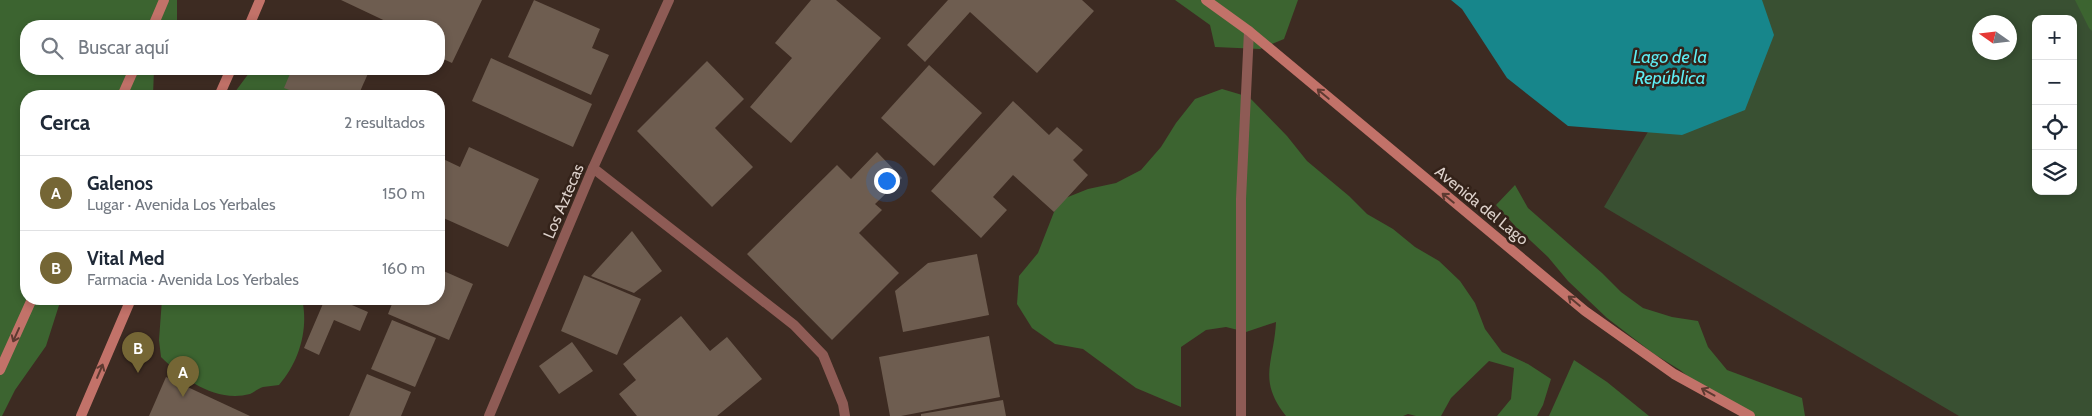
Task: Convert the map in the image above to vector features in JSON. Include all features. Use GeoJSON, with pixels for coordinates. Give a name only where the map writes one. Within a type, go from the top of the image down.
{"type":"FeatureCollection","features":[{"type":"Feature","properties":{"kind":"street"},"geometry":{"type":"LineString","coordinates":[[156,20],[164,0]]}},
{"type":"Feature","properties":{"kind":"street"},"geometry":{"type":"LineString","coordinates":[[252,20],[260,0]]}},
{"type":"Feature","properties":{"kind":"street","name":"Los Aztecas"},"geometry":{"type":"LineString","coordinates":[[489,416],[593,168],[669,0]]}},
{"type":"Feature","properties":{"kind":"street","name":"Avenida del Lago"},"geometry":{"type":"LineString","coordinates":[[1206,0],[1249,31],[1585,311],[1674,374],[1750,416]]}},
{"type":"Feature","properties":{"kind":"street"},"geometry":{"type":"LineString","coordinates":[[1241,416],[1241,199],[1249,31]]}},
{"type":"Feature","properties":{"kind":"street"},"geometry":{"type":"LineString","coordinates":[[125,90],[131,75]]}},
{"type":"Feature","properties":{"kind":"street"},"geometry":{"type":"LineString","coordinates":[[222,90],[228,75]]}},
{"type":"Feature","properties":{"kind":"street"},"geometry":{"type":"LineString","coordinates":[[593,168],[794,325],[823,355],[843,404],[845,416]]}},
{"type":"Feature","properties":{"kind":"street"},"geometry":{"type":"LineString","coordinates":[[0,370],[29,305]]}},
{"type":"Feature","properties":{"kind":"street"},"geometry":{"type":"LineString","coordinates":[[81,416],[128,305]]}},
{"type":"Feature","properties":{"kind":"green space"},"geometry":{"type":"Polygon","coordinates":[[[0,0],[177,0],[177,20],[20,20],[20,75],[154,75],[153,90],[20,90],[20,305],[59,305],[46,346],[15,390],[2,416],[0,416],[0,0]]]}},
{"type":"Feature","properties":{"kind":"green space"},"geometry":{"type":"Polygon","coordinates":[[[1175,0],[1298,0],[1284,39],[1260,49],[1215,47],[1210,25],[1175,0]]]}},
{"type":"Feature","properties":{"kind":"green space"},"geometry":{"type":"Polygon","coordinates":[[[1725,0],[2092,0],[2092,416],[1959,416],[1604,207],[1725,0]]]}},
{"type":"Feature","properties":{"kind":"green space"},"geometry":{"type":"Polygon","coordinates":[[[2075,0],[2092,0],[2092,31],[2089,28],[2075,0]]]}},
{"type":"Feature","properties":{"kind":"green space"},"geometry":{"type":"Polygon","coordinates":[[[248,75],[291,75],[310,90],[236,90],[248,75]]]}},
{"type":"Feature","properties":{"kind":"green space"},"geometry":{"type":"Polygon","coordinates":[[[1222,89],[1249,97],[1287,136],[1307,161],[1349,196],[1367,214],[1393,229],[1415,247],[1439,261],[1460,281],[1475,303],[1485,329],[1502,352],[1528,364],[1551,379],[1543,405],[1537,416],[1497,416],[1511,399],[1514,368],[1489,361],[1451,398],[1441,416],[1416,416],[1408,414],[1403,416],[1286,416],[1277,403],[1270,381],[1269,370],[1276,322],[1246,332],[1226,327],[1206,330],[1181,347],[1181,407],[1136,388],[1083,349],[1055,344],[1032,328],[1017,304],[1019,276],[1038,253],[1054,212],[1063,199],[1088,189],[1116,183],[1141,170],[1161,147],[1176,123],[1195,99],[1222,89]]]}},
{"type":"Feature","properties":{"kind":"green space"},"geometry":{"type":"Polygon","coordinates":[[[1515,185],[1528,208],[1621,292],[1643,308],[1672,317],[1698,321],[1708,347],[1727,370],[1802,398],[1805,416],[1751,416],[1701,387],[1607,318],[1568,281],[1548,257],[1496,205],[1515,185]]]}},
{"type":"Feature","properties":{"kind":"green space"},"geometry":{"type":"Polygon","coordinates":[[[162,305],[303,305],[304,322],[301,345],[292,366],[279,385],[263,387],[250,394],[225,395],[213,392],[190,381],[161,357],[159,340],[162,305]]]}},
{"type":"Feature","properties":{"kind":"green space"},"geometry":{"type":"Polygon","coordinates":[[[1574,360],[1607,382],[1649,416],[1549,416],[1574,360]]]}},
{"type":"Feature","properties":{"kind":"water","name":"Lago de la República"},"geometry":{"type":"Polygon","coordinates":[[[1451,0],[1762,0],[1774,35],[1745,110],[1682,135],[1568,126],[1507,78],[1462,9],[1451,0]]]}},
{"type":"Feature","properties":{"kind":"building"},"geometry":{"type":"Polygon","coordinates":[[[341,0],[482,0],[452,63],[445,60],[445,20],[383,20],[341,0]]]}},
{"type":"Feature","properties":{"kind":"building"},"geometry":{"type":"Polygon","coordinates":[[[534,0],[600,29],[592,48],[609,55],[591,95],[508,57],[534,0]]]}},
{"type":"Feature","properties":{"kind":"building"},"geometry":{"type":"Polygon","coordinates":[[[811,0],[836,0],[881,38],[791,143],[750,107],[792,58],[775,43],[811,0]]]}},
{"type":"Feature","properties":{"kind":"building"},"geometry":{"type":"Polygon","coordinates":[[[948,0],[1082,0],[1094,11],[1037,73],[970,12],[925,62],[907,45],[948,0]]]}},
{"type":"Feature","properties":{"kind":"building"},"geometry":{"type":"Polygon","coordinates":[[[491,58],[592,104],[573,147],[472,101],[491,58]]]}},
{"type":"Feature","properties":{"kind":"building"},"geometry":{"type":"Polygon","coordinates":[[[707,61],[744,99],[715,128],[753,167],[712,207],[637,131],[707,61]]]}},
{"type":"Feature","properties":{"kind":"building"},"geometry":{"type":"Polygon","coordinates":[[[929,65],[982,113],[934,166],[881,118],[929,65]]]}},
{"type":"Feature","properties":{"kind":"building"},"geometry":{"type":"Polygon","coordinates":[[[289,75],[367,75],[361,90],[289,90],[284,88],[289,75]]]}},
{"type":"Feature","properties":{"kind":"building"},"geometry":{"type":"Polygon","coordinates":[[[1013,101],[1049,135],[1057,127],[1083,150],[1073,160],[1088,175],[1054,212],[1013,175],[993,197],[1007,210],[981,238],[931,191],[1013,101]]]}},
{"type":"Feature","properties":{"kind":"building"},"geometry":{"type":"Polygon","coordinates":[[[469,147],[539,179],[508,247],[445,219],[445,160],[460,167],[469,147]]]}},
{"type":"Feature","properties":{"kind":"building"},"geometry":{"type":"Polygon","coordinates":[[[877,152],[902,178],[875,204],[882,210],[859,233],[899,273],[832,340],[747,254],[837,165],[851,179],[877,152]]]}},
{"type":"Feature","properties":{"kind":"building"},"geometry":{"type":"Polygon","coordinates":[[[632,231],[662,271],[634,293],[591,276],[632,231]]]}},
{"type":"Feature","properties":{"kind":"building"},"geometry":{"type":"Polygon","coordinates":[[[977,254],[989,315],[903,332],[895,291],[928,263],[977,254]]]}},
{"type":"Feature","properties":{"kind":"building"},"geometry":{"type":"Polygon","coordinates":[[[445,272],[473,284],[449,340],[388,314],[392,305],[445,305],[445,272]]]}},
{"type":"Feature","properties":{"kind":"building"},"geometry":{"type":"Polygon","coordinates":[[[584,275],[641,299],[617,355],[561,331],[584,275]]]}},
{"type":"Feature","properties":{"kind":"building"},"geometry":{"type":"Polygon","coordinates":[[[322,305],[352,305],[368,312],[360,331],[334,320],[319,355],[304,348],[322,305]]]}},
{"type":"Feature","properties":{"kind":"building"},"geometry":{"type":"Polygon","coordinates":[[[681,316],[710,351],[727,337],[762,379],[717,416],[637,416],[619,394],[636,380],[623,364],[681,316]]]}},
{"type":"Feature","properties":{"kind":"building"},"geometry":{"type":"Polygon","coordinates":[[[392,320],[436,338],[415,387],[371,369],[392,320]]]}},
{"type":"Feature","properties":{"kind":"building"},"geometry":{"type":"Polygon","coordinates":[[[989,336],[1000,397],[901,416],[890,416],[879,357],[989,336]]]}},
{"type":"Feature","properties":{"kind":"building"},"geometry":{"type":"Polygon","coordinates":[[[572,342],[593,371],[559,394],[539,366],[572,342]]]}},
{"type":"Feature","properties":{"kind":"building"},"geometry":{"type":"Polygon","coordinates":[[[367,374],[411,392],[401,416],[349,416],[367,374]]]}},
{"type":"Feature","properties":{"kind":"building"},"geometry":{"type":"Polygon","coordinates":[[[166,377],[250,416],[149,416],[166,377]]]}},
{"type":"Feature","properties":{"kind":"building"},"geometry":{"type":"Polygon","coordinates":[[[1003,400],[1006,416],[921,416],[921,414],[1003,400]]]}},
{"type":"Feature","properties":{"kind":"place","name":"Vital Med"},"geometry":{"type":"Point","coordinates":[138,373]}},
{"type":"Feature","properties":{"kind":"place","name":"Galenos"},"geometry":{"type":"Point","coordinates":[183,397]}}]}
